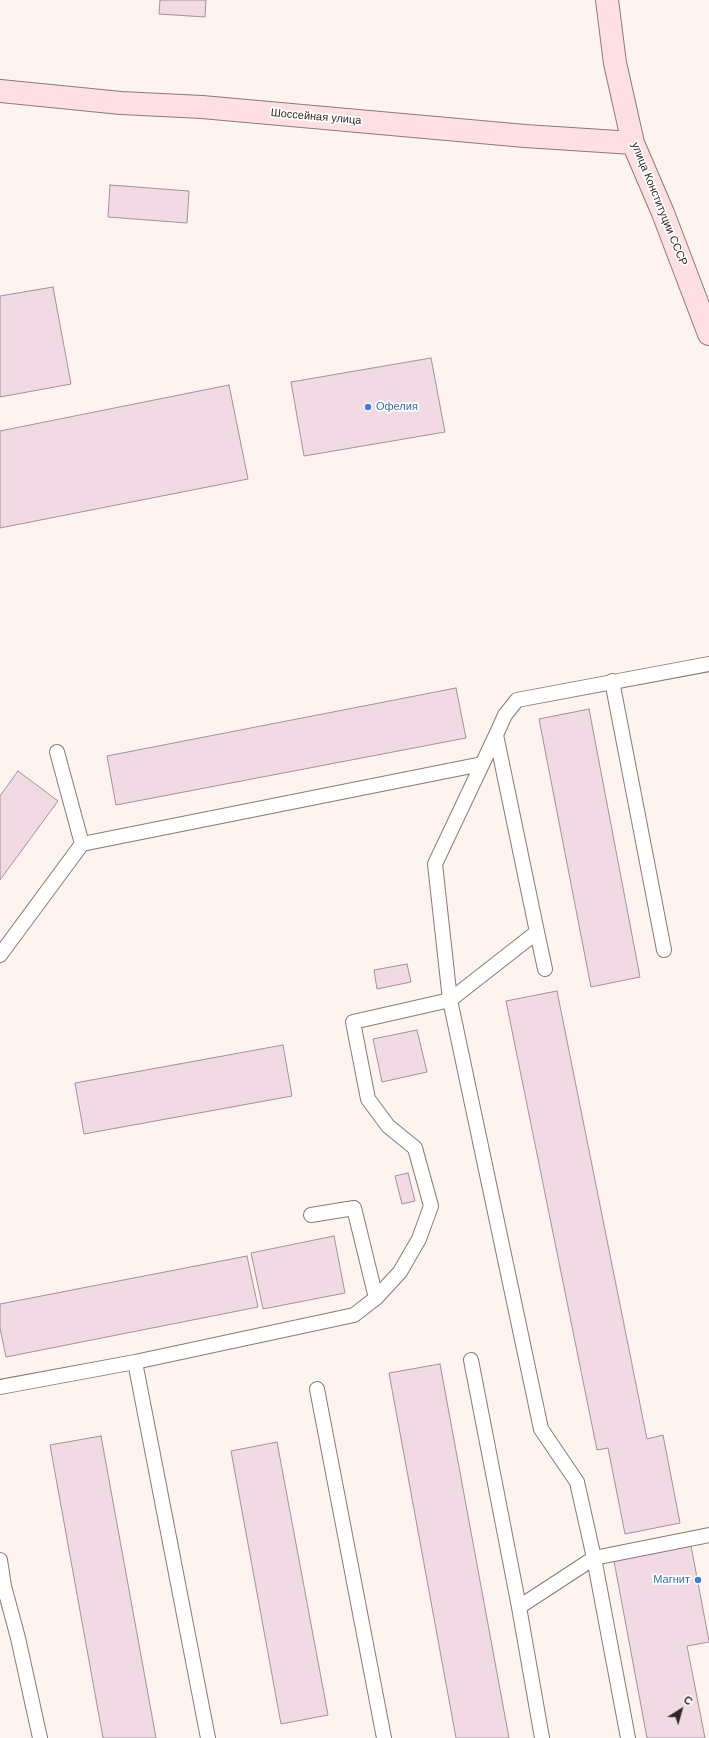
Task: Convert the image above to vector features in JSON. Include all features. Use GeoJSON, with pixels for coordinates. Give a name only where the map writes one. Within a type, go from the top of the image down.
{"type":"FeatureCollection","features":[{"type":"Feature","properties":{"kind":"main road","name":"улица Конституции СССР"},"geometry":{"type":"LineString","coordinates":[[607,0],[615,63],[633,143],[663,213],[709,334]]}},
{"type":"Feature","properties":{"kind":"main road","name":"Шоссейная улица"},"geometry":{"type":"LineString","coordinates":[[0,91],[121,103],[202,107],[526,136],[633,143]]}},
{"type":"Feature","properties":{"kind":"lane"},"geometry":{"type":"LineString","coordinates":[[628,1738],[594,1558],[577,1482],[541,1429],[450,1000],[435,864],[505,715],[516,700],[709,664]]}},
{"type":"Feature","properties":{"kind":"lane"},"geometry":{"type":"LineString","coordinates":[[612,681],[664,950]]}},
{"type":"Feature","properties":{"kind":"lane"},"geometry":{"type":"LineString","coordinates":[[496,735],[545,968]]}},
{"type":"Feature","properties":{"kind":"lane"},"geometry":{"type":"LineString","coordinates":[[57,752],[82,844]]}},
{"type":"Feature","properties":{"kind":"lane"},"geometry":{"type":"LineString","coordinates":[[0,955],[82,844],[482,764]]}},
{"type":"Feature","properties":{"kind":"lane"},"geometry":{"type":"LineString","coordinates":[[0,1387],[135,1362],[354,1315],[376,1298],[400,1272],[419,1239],[431,1206],[415,1148],[388,1126],[368,1099],[353,1022],[450,1000],[537,932]]}},
{"type":"Feature","properties":{"kind":"lane"},"geometry":{"type":"LineString","coordinates":[[311,1215],[354,1208],[376,1298]]}},
{"type":"Feature","properties":{"kind":"lane"},"geometry":{"type":"LineString","coordinates":[[471,1360],[519,1607],[542,1738]]}},
{"type":"Feature","properties":{"kind":"lane"},"geometry":{"type":"LineString","coordinates":[[135,1362],[208,1738]]}},
{"type":"Feature","properties":{"kind":"lane"},"geometry":{"type":"LineString","coordinates":[[317,1389],[384,1738]]}},
{"type":"Feature","properties":{"kind":"lane"},"geometry":{"type":"LineString","coordinates":[[519,1607],[594,1558],[709,1535]]}},
{"type":"Feature","properties":{"kind":"lane"},"geometry":{"type":"LineString","coordinates":[[0,1560],[4,1586],[18,1638],[40,1738]]}},
{"type":"Feature","properties":{"kind":"building"},"geometry":{"type":"Polygon","coordinates":[[[160,0],[206,0],[205,17],[159,14],[160,0]]]}},
{"type":"Feature","properties":{"kind":"building"},"geometry":{"type":"Polygon","coordinates":[[[110,185],[189,191],[187,223],[108,217],[110,185]]]}},
{"type":"Feature","properties":{"kind":"building"},"geometry":{"type":"Polygon","coordinates":[[[53,287],[71,384],[0,397],[0,296],[53,287]]]}},
{"type":"Feature","properties":{"kind":"building","name":"Офелия"},"geometry":{"type":"Polygon","coordinates":[[[431,358],[445,432],[304,456],[291,382],[431,358]]]}},
{"type":"Feature","properties":{"kind":"building"},"geometry":{"type":"Polygon","coordinates":[[[229,385],[248,479],[0,528],[0,431],[229,385]]]}},
{"type":"Feature","properties":{"kind":"building"},"geometry":{"type":"Polygon","coordinates":[[[456,688],[466,738],[116,805],[107,756],[456,688]]]}},
{"type":"Feature","properties":{"kind":"building"},"geometry":{"type":"Polygon","coordinates":[[[589,709],[640,977],[591,987],[539,719],[589,709]]]}},
{"type":"Feature","properties":{"kind":"building"},"geometry":{"type":"Polygon","coordinates":[[[18,771],[58,801],[0,880],[0,796],[18,771]]]}},
{"type":"Feature","properties":{"kind":"building"},"geometry":{"type":"Polygon","coordinates":[[[407,964],[411,982],[377,989],[374,970],[407,964]]]}},
{"type":"Feature","properties":{"kind":"building"},"geometry":{"type":"Polygon","coordinates":[[[557,991],[647,1439],[663,1435],[680,1523],[625,1534],[608,1448],[597,1450],[506,1001],[557,991]]]}},
{"type":"Feature","properties":{"kind":"building"},"geometry":{"type":"Polygon","coordinates":[[[417,1030],[427,1072],[382,1082],[373,1039],[417,1030]]]}},
{"type":"Feature","properties":{"kind":"building"},"geometry":{"type":"Polygon","coordinates":[[[283,1045],[292,1096],[84,1134],[75,1083],[283,1045]]]}},
{"type":"Feature","properties":{"kind":"building"},"geometry":{"type":"Polygon","coordinates":[[[408,1173],[415,1201],[402,1204],[395,1176],[408,1173]]]}},
{"type":"Feature","properties":{"kind":"building"},"geometry":{"type":"Polygon","coordinates":[[[334,1236],[345,1293],[263,1309],[251,1253],[334,1236]]]}},
{"type":"Feature","properties":{"kind":"building"},"geometry":{"type":"Polygon","coordinates":[[[247,1256],[258,1307],[6,1357],[0,1328],[0,1304],[247,1256]]]}},
{"type":"Feature","properties":{"kind":"building"},"geometry":{"type":"Polygon","coordinates":[[[440,1364],[509,1738],[456,1738],[389,1373],[440,1364]]]}},
{"type":"Feature","properties":{"kind":"building"},"geometry":{"type":"Polygon","coordinates":[[[101,1436],[156,1738],[103,1738],[50,1445],[101,1436]]]}},
{"type":"Feature","properties":{"kind":"building"},"geometry":{"type":"Polygon","coordinates":[[[277,1442],[328,1715],[281,1724],[231,1451],[277,1442]]]}},
{"type":"Feature","properties":{"kind":"building"},"geometry":{"type":"Polygon","coordinates":[[[691,1546],[709,1642],[687,1646],[705,1738],[647,1738],[614,1561],[691,1546]]]}},
{"type":"Feature","properties":{"kind":"place","name":"Офелия"},"geometry":{"type":"Point","coordinates":[368,407]}},
{"type":"Feature","properties":{"kind":"place","name":"Магнит"},"geometry":{"type":"Point","coordinates":[698,1580]}}]}
